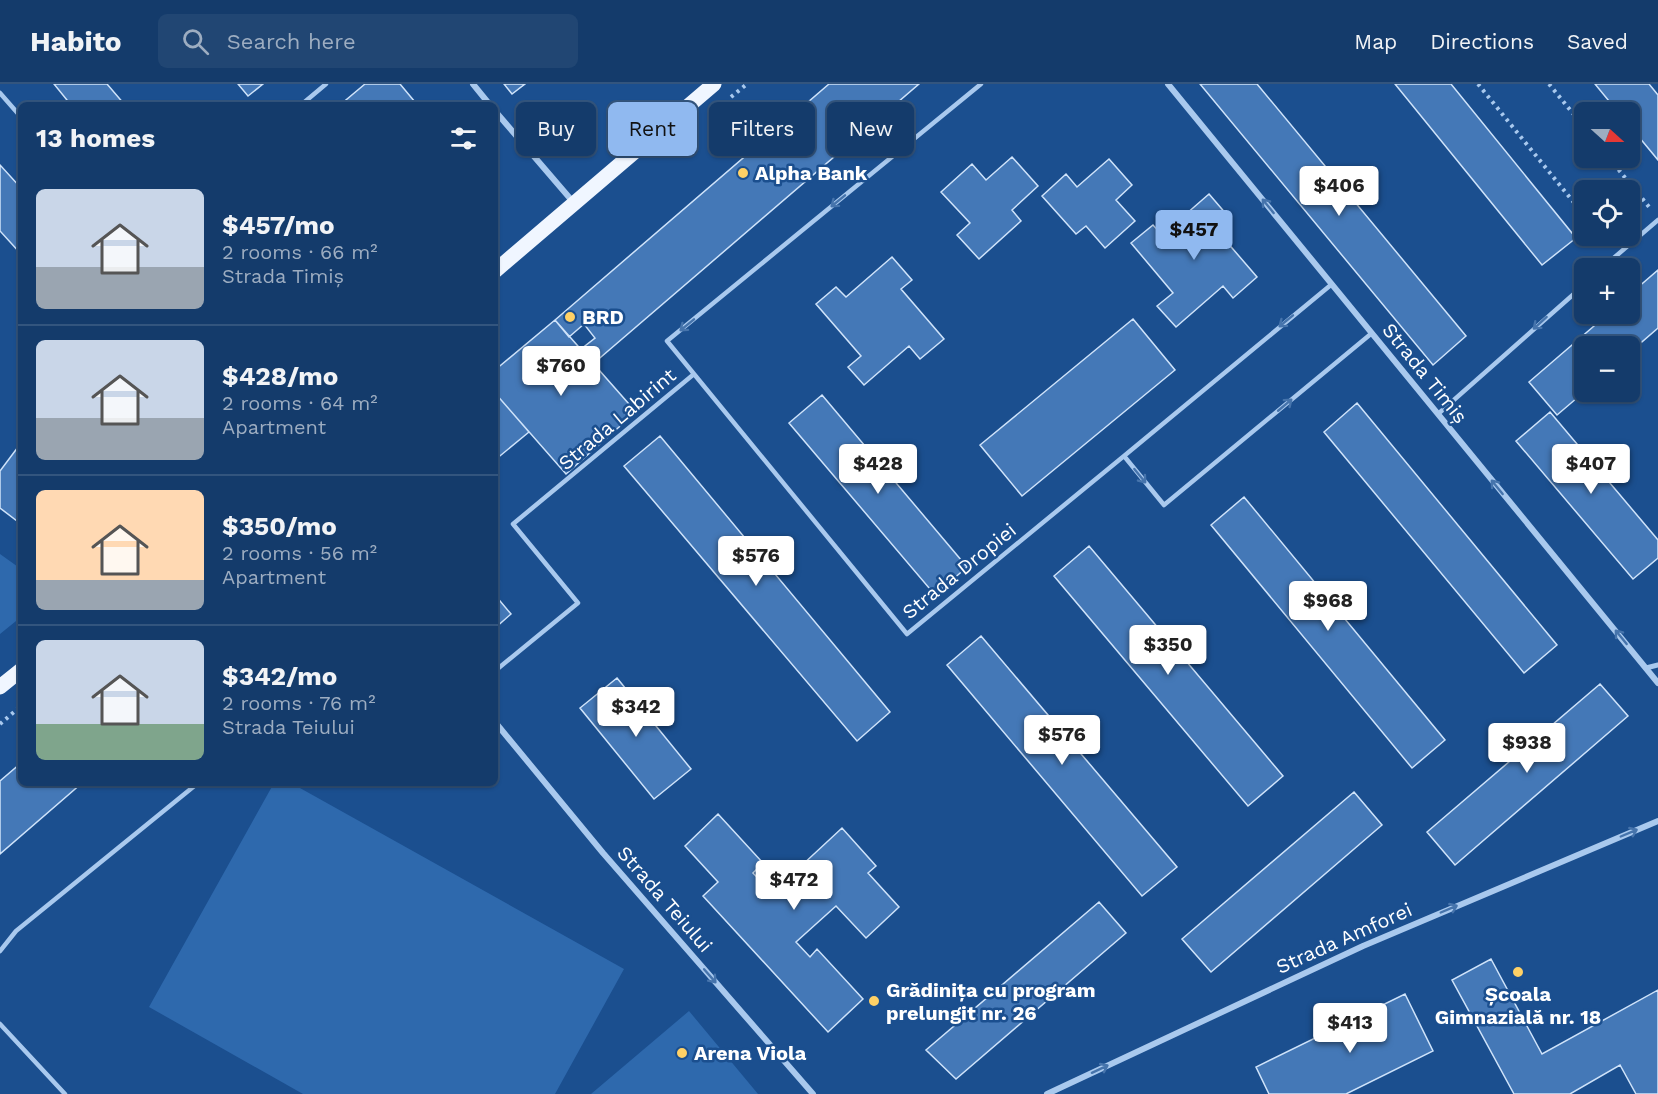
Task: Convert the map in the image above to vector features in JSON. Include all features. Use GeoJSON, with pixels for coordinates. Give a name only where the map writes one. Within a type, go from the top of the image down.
{"type":"FeatureCollection","features":[{"type":"Feature","properties":{"kind":"main road"},"geometry":{"type":"LineString","coordinates":[[498,268],[714,84]]}},
{"type":"Feature","properties":{"kind":"main road"},"geometry":{"type":"LineString","coordinates":[[0,687],[18,672]]}},
{"type":"Feature","properties":{"kind":"street"},"geometry":{"type":"LineString","coordinates":[[473,84],[488,102]]}},
{"type":"Feature","properties":{"kind":"street","name":"Strada Timiș"},"geometry":{"type":"LineString","coordinates":[[1168,84],[1658,682]]}},
{"type":"Feature","properties":{"kind":"street"},"geometry":{"type":"LineString","coordinates":[[498,114],[574,203]]}},
{"type":"Feature","properties":{"kind":"street"},"geometry":{"type":"LineString","coordinates":[[1646,668],[1658,664]]}},
{"type":"Feature","properties":{"kind":"street","name":"Strada Teiului"},"geometry":{"type":"LineString","coordinates":[[498,726],[603,853],[813,1094]]}},
{"type":"Feature","properties":{"kind":"street","name":"Strada Amforei"},"geometry":{"type":"LineString","coordinates":[[1047,1094],[1363,946],[1658,821]]}},
{"type":"Feature","properties":{"kind":"lane"},"geometry":{"type":"LineString","coordinates":[[305,102],[326,84]]}},
{"type":"Feature","properties":{"kind":"lane","name":"Strada Labirint"},"geometry":{"type":"LineString","coordinates":[[498,669],[578,603],[513,524],[694,374],[667,342],[981,84]]}},
{"type":"Feature","properties":{"kind":"lane"},"geometry":{"type":"LineString","coordinates":[[0,93],[18,114]]}},
{"type":"Feature","properties":{"kind":"lane"},"geometry":{"type":"LineString","coordinates":[[1614,258],[1658,220]]}},
{"type":"Feature","properties":{"kind":"lane","name":"Strada Dropiei"},"geometry":{"type":"LineString","coordinates":[[694,374],[907,634],[1332,284]]}},
{"type":"Feature","properties":{"kind":"lane"},"geometry":{"type":"LineString","coordinates":[[1438,414],[1574,294]]}},
{"type":"Feature","properties":{"kind":"lane"},"geometry":{"type":"LineString","coordinates":[[1124,456],[1164,505],[1372,333]]}},
{"type":"Feature","properties":{"kind":"lane"},"geometry":{"type":"LineString","coordinates":[[0,951],[16,931],[194,786]]}},
{"type":"Feature","properties":{"kind":"lane"},"geometry":{"type":"LineString","coordinates":[[0,1024],[65,1094]]}},
{"type":"Feature","properties":{"kind":"path"},"geometry":{"type":"LineString","coordinates":[[1478,84],[1574,204]]}},
{"type":"Feature","properties":{"kind":"path"},"geometry":{"type":"LineString","coordinates":[[1550,84],[1574,114]]}},
{"type":"Feature","properties":{"kind":"path"},"geometry":{"type":"LineString","coordinates":[[1617,168],[1651,209]]}},
{"type":"Feature","properties":{"kind":"path"},"geometry":{"type":"LineString","coordinates":[[0,724],[18,709]]}},
{"type":"Feature","properties":{"kind":"shaded area"},"geometry":{"type":"Polygon","coordinates":[[[0,554],[18,567],[18,619],[0,634],[0,554]]]}},
{"type":"Feature","properties":{"kind":"shaded area"},"geometry":{"type":"Polygon","coordinates":[[[272,786],[296,786],[624,969],[555,1094],[303,1094],[149,1007],[272,786]]]}},
{"type":"Feature","properties":{"kind":"shaded area","name":"Arena Viola"},"geometry":{"type":"Polygon","coordinates":[[[689,1011],[758,1094],[591,1094],[689,1011]]]}},
{"type":"Feature","properties":{"kind":"building"},"geometry":{"type":"Polygon","coordinates":[[[54,84],[107,84],[122,102],[69,102],[54,84]]]}},
{"type":"Feature","properties":{"kind":"building"},"geometry":{"type":"Polygon","coordinates":[[[238,84],[263,84],[248,96],[238,84]]]}},
{"type":"Feature","properties":{"kind":"building"},"geometry":{"type":"Polygon","coordinates":[[[365,84],[400,84],[415,102],[344,102],[365,84]]]}},
{"type":"Feature","properties":{"kind":"building"},"geometry":{"type":"Polygon","coordinates":[[[504,84],[525,84],[512,94],[504,84]]]}},
{"type":"Feature","properties":{"kind":"building"},"geometry":{"type":"Polygon","coordinates":[[[829,84],[919,84],[898,102],[827,102],[827,156],[835,156],[594,363],[581,349],[595,338],[584,324],[569,337],[555,320],[745,156],[815,156],[815,102],[808,102],[829,84]]]}},
{"type":"Feature","properties":{"kind":"building"},"geometry":{"type":"Polygon","coordinates":[[[1200,84],[1257,84],[1466,336],[1433,365],[1200,84]]]}},
{"type":"Feature","properties":{"kind":"building"},"geometry":{"type":"Polygon","coordinates":[[[1395,84],[1451,84],[1574,236],[1574,240],[1542,265],[1395,84]]]}},
{"type":"Feature","properties":{"kind":"building"},"geometry":{"type":"Polygon","coordinates":[[[1595,84],[1649,84],[1658,95],[1658,160],[1640,138],[1640,102],[1610,102],[1595,84]]]}},
{"type":"Feature","properties":{"kind":"building"},"geometry":{"type":"Polygon","coordinates":[[[1012,157],[1038,186],[1012,210],[1021,221],[979,259],[957,235],[970,223],[941,192],[972,164],[986,180],[1012,157]]]}},
{"type":"Feature","properties":{"kind":"building"},"geometry":{"type":"Polygon","coordinates":[[[1109,159],[1132,185],[1116,200],[1135,221],[1105,248],[1086,226],[1076,234],[1042,196],[1066,174],[1077,187],[1109,159]]]}},
{"type":"Feature","properties":{"kind":"building"},"geometry":{"type":"Polygon","coordinates":[[[0,165],[18,185],[18,251],[0,231],[0,165]]]}},
{"type":"Feature","properties":{"kind":"building"},"geometry":{"type":"Polygon","coordinates":[[[1209,194],[1227,215],[1214,227],[1257,277],[1233,298],[1223,286],[1176,327],[1157,306],[1173,293],[1131,243],[1153,225],[1162,235],[1209,194]]]}},
{"type":"Feature","properties":{"kind":"building"},"geometry":{"type":"Polygon","coordinates":[[[892,257],[912,280],[901,289],[944,339],[920,359],[909,346],[864,385],[848,367],[861,356],[816,304],[836,287],[846,297],[892,257]]]}},
{"type":"Feature","properties":{"kind":"building"},"geometry":{"type":"Polygon","coordinates":[[[1658,270],[1658,328],[1640,344],[1640,336],[1582,336],[1596,324],[1640,324],[1640,286],[1658,270]]]}},
{"type":"Feature","properties":{"kind":"building"},"geometry":{"type":"Polygon","coordinates":[[[1133,319],[1175,370],[1022,496],[980,445],[1133,319]]]}},
{"type":"Feature","properties":{"kind":"building"},"geometry":{"type":"Polygon","coordinates":[[[555,320],[636,412],[566,474],[498,396],[498,368],[555,320]]]}},
{"type":"Feature","properties":{"kind":"building"},"geometry":{"type":"Polygon","coordinates":[[[1574,343],[1574,401],[1557,415],[1529,382],[1574,343]]]}},
{"type":"Feature","properties":{"kind":"building"},"geometry":{"type":"Polygon","coordinates":[[[822,395],[967,567],[935,595],[789,423],[822,395]]]}},
{"type":"Feature","properties":{"kind":"building"},"geometry":{"type":"Polygon","coordinates":[[[498,396],[529,432],[498,458],[498,396]]]}},
{"type":"Feature","properties":{"kind":"building"},"geometry":{"type":"Polygon","coordinates":[[[1357,403],[1557,645],[1524,673],[1324,432],[1357,403]]]}},
{"type":"Feature","properties":{"kind":"building"},"geometry":{"type":"Polygon","coordinates":[[[1550,412],[1658,540],[1658,558],[1633,579],[1516,441],[1550,412]]]}},
{"type":"Feature","properties":{"kind":"building"},"geometry":{"type":"Polygon","coordinates":[[[660,436],[890,712],[857,741],[624,466],[660,436]]]}},
{"type":"Feature","properties":{"kind":"building"},"geometry":{"type":"Polygon","coordinates":[[[18,447],[18,522],[0,508],[0,471],[18,447]]]}},
{"type":"Feature","properties":{"kind":"building"},"geometry":{"type":"Polygon","coordinates":[[[1244,497],[1445,740],[1412,768],[1211,525],[1244,497]]]}},
{"type":"Feature","properties":{"kind":"building"},"geometry":{"type":"Polygon","coordinates":[[[1089,546],[1283,776],[1248,806],[1054,576],[1089,546]]]}},
{"type":"Feature","properties":{"kind":"building"},"geometry":{"type":"Polygon","coordinates":[[[498,599],[511,614],[498,625],[498,599]]]}},
{"type":"Feature","properties":{"kind":"building"},"geometry":{"type":"Polygon","coordinates":[[[981,636],[1177,867],[1142,896],[947,665],[981,636]]]}},
{"type":"Feature","properties":{"kind":"building"},"geometry":{"type":"Polygon","coordinates":[[[617,678],[691,769],[654,799],[580,708],[617,678]]]}},
{"type":"Feature","properties":{"kind":"building"},"geometry":{"type":"Polygon","coordinates":[[[1600,684],[1628,716],[1455,865],[1427,832],[1600,684]]]}},
{"type":"Feature","properties":{"kind":"building"},"geometry":{"type":"Polygon","coordinates":[[[18,766],[18,786],[79,786],[0,854],[0,781],[18,766]]]}},
{"type":"Feature","properties":{"kind":"building"},"geometry":{"type":"Polygon","coordinates":[[[1354,792],[1382,825],[1211,972],[1182,939],[1354,792]]]}},
{"type":"Feature","properties":{"kind":"building"},"geometry":{"type":"Polygon","coordinates":[[[718,814],[763,863],[753,873],[772,893],[842,828],[876,866],[868,873],[899,907],[866,938],[836,906],[796,942],[810,957],[817,949],[863,999],[828,1032],[703,896],[718,882],[685,846],[718,814]]]}},
{"type":"Feature","properties":{"kind":"building"},"geometry":{"type":"Polygon","coordinates":[[[1099,902],[1126,933],[956,1079],[926,1050],[1099,902]]]}},
{"type":"Feature","properties":{"kind":"building"},"geometry":{"type":"Polygon","coordinates":[[[1491,959],[1542,1054],[1658,990],[1658,1094],[1636,1094],[1620,1065],[1570,1094],[1514,1094],[1452,980],[1491,959]]]}},
{"type":"Feature","properties":{"kind":"building"},"geometry":{"type":"Polygon","coordinates":[[[1405,994],[1433,1051],[1346,1094],[1269,1094],[1256,1067],[1405,994]]]}},
{"type":"Feature","properties":{"kind":"place","name":"Alpha Bank"},"geometry":{"type":"Point","coordinates":[743,173]}},
{"type":"Feature","properties":{"kind":"place","name":"BRD"},"geometry":{"type":"Point","coordinates":[570,317]}},
{"type":"Feature","properties":{"kind":"place","name":"Școala Gimnazială nr. 18"},"geometry":{"type":"Point","coordinates":[1518,972]}},
{"type":"Feature","properties":{"kind":"place","name":"Grădinița cu program prelungit nr. 26"},"geometry":{"type":"Point","coordinates":[874,1001]}},
{"type":"Feature","properties":{"kind":"place","name":"Arena Viola"},"geometry":{"type":"Point","coordinates":[682,1053]}}]}
